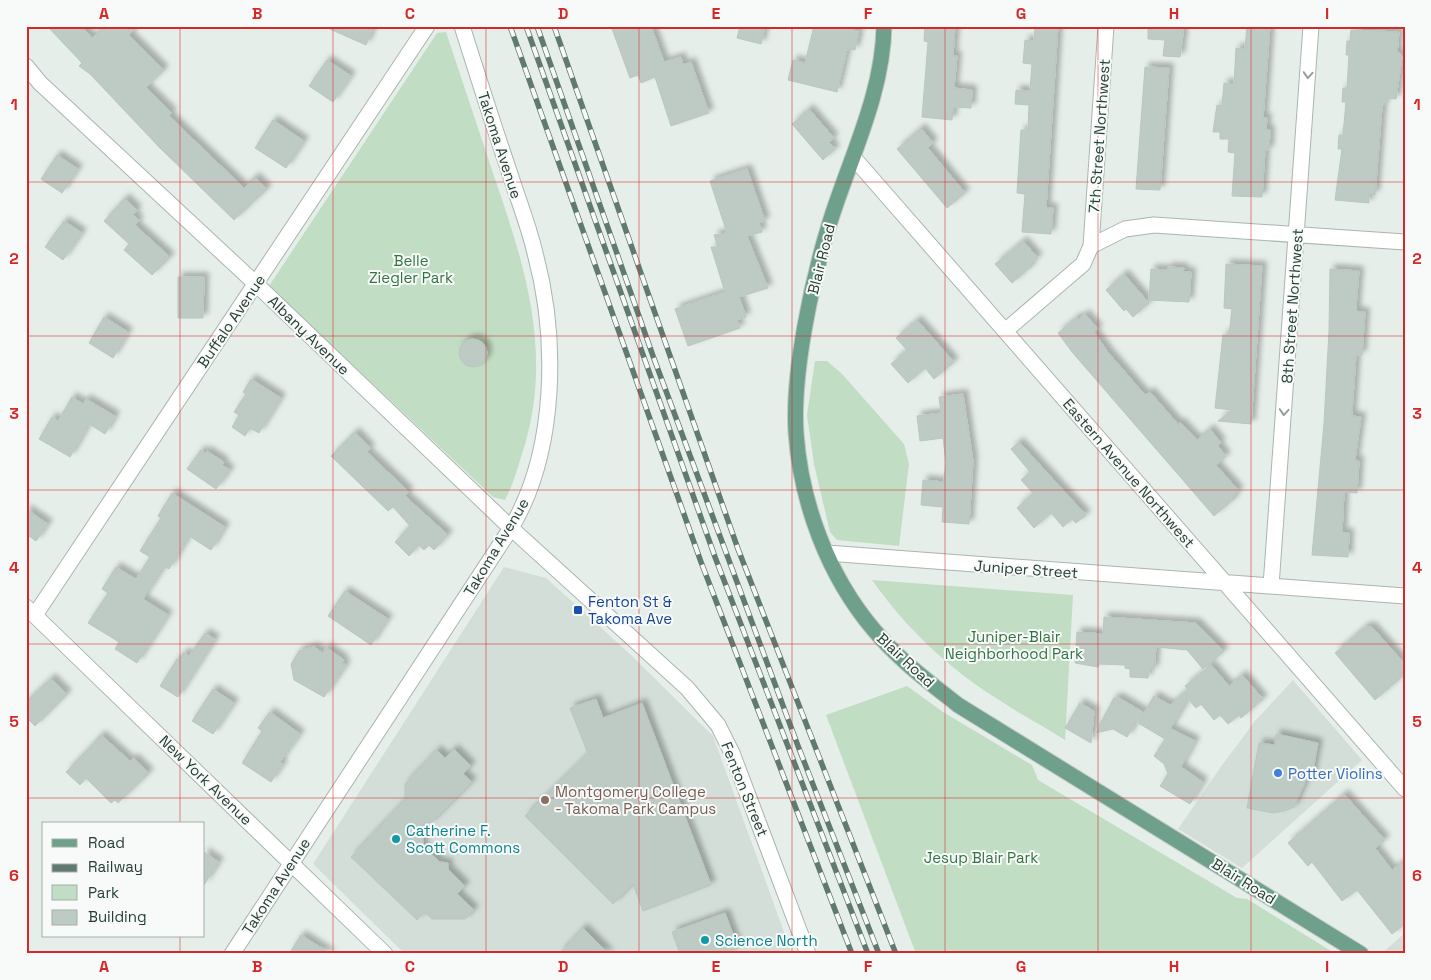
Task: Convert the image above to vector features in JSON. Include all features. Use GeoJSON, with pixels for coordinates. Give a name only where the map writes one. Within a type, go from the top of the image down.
{"type":"FeatureCollection","features":[{"type":"Feature","properties":{"kind":"main road","name":"Blair Road"},"geometry":{"type":"LineString","coordinates":[[884,26],[880,68],[853,157],[830,222],[817,273],[806,322],[797,389],[796,432],[801,475],[814,523],[827,553],[853,603],[874,630],[911,668],[958,705],[1361,954]]}},
{"type":"Feature","properties":{"kind":"street","name":"Buffalo Avenue"},"geometry":{"type":"LineString","coordinates":[[30,611],[256,284],[427,26]]}},
{"type":"Feature","properties":{"kind":"street","name":"Takoma Avenue"},"geometry":{"type":"LineString","coordinates":[[232,954],[511,528],[521,511],[537,472],[548,415],[550,337],[536,254],[462,26]]}},
{"type":"Feature","properties":{"kind":"street","name":"7th Street Northwest"},"geometry":{"type":"LineString","coordinates":[[1091,246],[1106,26]]}},
{"type":"Feature","properties":{"kind":"street","name":"8th Street Northwest"},"geometry":{"type":"LineString","coordinates":[[1271,586],[1311,26]]}},
{"type":"Feature","properties":{"kind":"street","name":"Albany Avenue"},"geometry":{"type":"LineString","coordinates":[[26,66],[33,80],[256,284],[511,528]]}},
{"type":"Feature","properties":{"kind":"street","name":"Eastern Avenue Northwest"},"geometry":{"type":"LineString","coordinates":[[853,157],[1405,789]]}},
{"type":"Feature","properties":{"kind":"street"},"geometry":{"type":"LineString","coordinates":[[1005,331],[1083,264],[1091,246],[1124,229],[1154,225],[1405,242]]}},
{"type":"Feature","properties":{"kind":"street","name":"Fenton Street"},"geometry":{"type":"LineString","coordinates":[[511,528],[687,688],[718,725],[732,753],[808,954]]}},
{"type":"Feature","properties":{"kind":"street","name":"Juniper Street"},"geometry":{"type":"LineString","coordinates":[[827,553],[1405,596]]}},
{"type":"Feature","properties":{"kind":"street","name":"New York Avenue"},"geometry":{"type":"LineString","coordinates":[[30,611],[292,862],[385,954]]}},
{"type":"Feature","properties":{"kind":"shaded area","name":"Montgomery College - Takoma Park Campus"},"geometry":{"type":"Polygon","coordinates":[[[504,567],[546,578],[631,655],[713,736],[792,954],[405,954],[313,864],[504,567]]]}},
{"type":"Feature","properties":{"kind":"shaded area"},"geometry":{"type":"Polygon","coordinates":[[[1293,680],[1362,760],[1242,868],[1178,829],[1255,721],[1293,680]]]}},
{"type":"Feature","properties":{"kind":"shaded area"},"geometry":{"type":"Polygon","coordinates":[[[1405,933],[1405,954],[1382,953],[1405,933]]]}},
{"type":"Feature","properties":{"kind":"green space","name":"Belle Ziegler Park"},"geometry":{"type":"Polygon","coordinates":[[[446,32],[506,211],[525,279],[532,313],[536,347],[536,382],[531,418],[517,472],[505,500],[493,497],[269,286],[437,33],[446,32]]]}},
{"type":"Feature","properties":{"kind":"green space"},"geometry":{"type":"Polygon","coordinates":[[[815,361],[827,361],[842,374],[904,444],[909,464],[899,546],[837,540],[830,532],[814,464],[807,415],[815,361]]]}},
{"type":"Feature","properties":{"kind":"green space","name":"Juniper-Blair Neighborhood Park"},"geometry":{"type":"Polygon","coordinates":[[[872,580],[1073,595],[1065,740],[978,686],[944,660],[913,630],[872,580]]]}},
{"type":"Feature","properties":{"kind":"green space","name":"Jesup Blair Park"},"geometry":{"type":"Polygon","coordinates":[[[907,686],[943,712],[1032,765],[1038,780],[1237,898],[1247,899],[1336,954],[916,954],[826,715],[907,686]]]}},
{"type":"Feature","properties":{"kind":"building"},"geometry":{"type":"Polygon","coordinates":[[[47,26],[81,26],[92,38],[104,26],[137,26],[129,35],[164,70],[146,87],[172,113],[169,116],[244,188],[255,177],[267,189],[234,220],[159,147],[90,74],[79,66],[82,63],[47,26]]]}},
{"type":"Feature","properties":{"kind":"building"},"geometry":{"type":"Polygon","coordinates":[[[323,26],[374,26],[366,45],[323,26]]]}},
{"type":"Feature","properties":{"kind":"building"},"geometry":{"type":"Polygon","coordinates":[[[611,26],[651,26],[664,62],[681,57],[683,65],[691,62],[709,113],[671,126],[655,77],[641,83],[638,75],[630,78],[611,26]]]}},
{"type":"Feature","properties":{"kind":"building"},"geometry":{"type":"Polygon","coordinates":[[[740,26],[765,26],[761,44],[737,38],[740,26]]]}},
{"type":"Feature","properties":{"kind":"building"},"geometry":{"type":"Polygon","coordinates":[[[814,26],[853,26],[852,30],[859,31],[855,50],[847,49],[837,92],[788,80],[793,60],[805,63],[814,26]]]}},
{"type":"Feature","properties":{"kind":"building"},"geometry":{"type":"Polygon","coordinates":[[[925,26],[955,26],[953,56],[957,56],[954,88],[972,90],[971,108],[953,107],[952,120],[922,117],[928,42],[924,41],[925,26]]]}},
{"type":"Feature","properties":{"kind":"building"},"geometry":{"type":"Polygon","coordinates":[[[1035,26],[1058,26],[1046,208],[1053,208],[1051,234],[1022,232],[1025,194],[1017,193],[1021,130],[1028,130],[1029,105],[1015,104],[1016,90],[1030,91],[1032,64],[1023,63],[1025,40],[1034,41],[1035,26]]]}},
{"type":"Feature","properties":{"kind":"building"},"geometry":{"type":"Polygon","coordinates":[[[1148,26],[1184,26],[1180,57],[1163,56],[1165,40],[1148,39],[1148,26]]]}},
{"type":"Feature","properties":{"kind":"building"},"geometry":{"type":"Polygon","coordinates":[[[1247,26],[1270,26],[1263,118],[1267,118],[1266,130],[1270,130],[1269,150],[1265,150],[1262,197],[1232,196],[1235,153],[1228,152],[1229,139],[1220,139],[1220,132],[1213,132],[1217,105],[1222,106],[1224,83],[1234,84],[1236,48],[1245,49],[1247,26]]]}},
{"type":"Feature","properties":{"kind":"building"},"geometry":{"type":"Polygon","coordinates":[[[1351,30],[1399,32],[1397,53],[1400,53],[1402,57],[1396,99],[1388,98],[1382,107],[1375,195],[1369,194],[1369,203],[1335,200],[1342,149],[1338,149],[1339,135],[1343,135],[1346,102],[1342,102],[1343,88],[1347,88],[1349,55],[1346,55],[1347,41],[1350,41],[1351,30]]]}},
{"type":"Feature","properties":{"kind":"building"},"geometry":{"type":"Polygon","coordinates":[[[327,60],[351,76],[333,102],[309,86],[327,60]]]}},
{"type":"Feature","properties":{"kind":"building"},"geometry":{"type":"Polygon","coordinates":[[[1145,67],[1169,68],[1160,190],[1136,189],[1145,67]]]}},
{"type":"Feature","properties":{"kind":"building"},"geometry":{"type":"Polygon","coordinates":[[[809,109],[834,138],[829,142],[835,149],[823,160],[792,124],[809,109]]]}},
{"type":"Feature","properties":{"kind":"building"},"geometry":{"type":"Polygon","coordinates":[[[273,120],[304,141],[286,168],[255,148],[273,120]]]}},
{"type":"Feature","properties":{"kind":"building"},"geometry":{"type":"Polygon","coordinates":[[[921,128],[933,143],[928,148],[965,193],[947,208],[897,149],[921,128]]]}},
{"type":"Feature","properties":{"kind":"building"},"geometry":{"type":"Polygon","coordinates":[[[57,155],[78,169],[62,193],[41,179],[57,155]]]}},
{"type":"Feature","properties":{"kind":"building"},"geometry":{"type":"Polygon","coordinates":[[[747,169],[765,221],[759,223],[762,232],[747,236],[768,288],[739,297],[746,317],[737,320],[740,328],[688,346],[675,309],[725,292],[711,247],[718,247],[714,235],[727,233],[710,181],[747,169]]]}},
{"type":"Feature","properties":{"kind":"building"},"geometry":{"type":"Polygon","coordinates":[[[125,198],[137,210],[133,215],[139,220],[135,225],[170,257],[152,275],[124,250],[129,244],[104,221],[125,198]]]}},
{"type":"Feature","properties":{"kind":"building"},"geometry":{"type":"Polygon","coordinates":[[[64,221],[82,233],[63,260],[45,247],[64,221]]]}},
{"type":"Feature","properties":{"kind":"building"},"geometry":{"type":"Polygon","coordinates":[[[1023,241],[1038,258],[1030,264],[1032,266],[1012,283],[995,264],[1023,241]]]}},
{"type":"Feature","properties":{"kind":"building"},"geometry":{"type":"Polygon","coordinates":[[[1226,264],[1262,266],[1251,424],[1218,421],[1232,410],[1215,408],[1223,335],[1229,335],[1232,309],[1224,308],[1226,264]]]}},
{"type":"Feature","properties":{"kind":"building"},"geometry":{"type":"Polygon","coordinates":[[[1168,267],[1184,268],[1183,272],[1191,272],[1189,302],[1149,300],[1151,269],[1168,270],[1168,267]]]}},
{"type":"Feature","properties":{"kind":"building"},"geometry":{"type":"Polygon","coordinates":[[[1330,269],[1359,271],[1356,307],[1357,312],[1365,312],[1362,355],[1356,355],[1352,412],[1352,416],[1361,417],[1355,460],[1359,461],[1357,493],[1344,492],[1342,533],[1349,533],[1348,557],[1312,555],[1324,424],[1330,269]]]}},
{"type":"Feature","properties":{"kind":"building"},"geometry":{"type":"Polygon","coordinates":[[[1124,274],[1149,303],[1133,317],[1126,309],[1124,311],[1106,290],[1124,274]]]}},
{"type":"Feature","properties":{"kind":"building"},"geometry":{"type":"Polygon","coordinates":[[[178,277],[204,277],[203,318],[178,318],[178,277]]]}},
{"type":"Feature","properties":{"kind":"building"},"geometry":{"type":"Polygon","coordinates":[[[1085,314],[1098,329],[1094,332],[1107,351],[1145,395],[1150,392],[1178,424],[1180,422],[1197,440],[1210,429],[1221,443],[1218,446],[1226,456],[1216,465],[1239,491],[1233,497],[1235,498],[1214,516],[1072,352],[1058,333],[1077,317],[1079,319],[1085,314]]]}},
{"type":"Feature","properties":{"kind":"building"},"geometry":{"type":"Polygon","coordinates":[[[104,317],[128,332],[113,358],[89,343],[104,317]]]}},
{"type":"Feature","properties":{"kind":"building"},"geometry":{"type":"Polygon","coordinates":[[[917,320],[954,362],[934,379],[925,368],[908,383],[891,364],[907,350],[896,338],[917,320]]]}},
{"type":"Feature","properties":{"kind":"building"},"geometry":{"type":"Polygon","coordinates":[[[473,339],[483,343],[487,353],[483,363],[473,367],[463,363],[459,353],[463,343],[473,339]]]}},
{"type":"Feature","properties":{"kind":"building"},"geometry":{"type":"Polygon","coordinates":[[[251,379],[281,398],[259,433],[250,428],[245,436],[232,427],[239,415],[234,412],[246,394],[243,392],[251,379]]]}},
{"type":"Feature","properties":{"kind":"building"},"geometry":{"type":"Polygon","coordinates":[[[963,394],[973,461],[969,524],[942,522],[943,507],[921,505],[923,480],[944,482],[946,462],[943,438],[920,441],[917,416],[941,413],[939,397],[963,394]]]}},
{"type":"Feature","properties":{"kind":"building"},"geometry":{"type":"Polygon","coordinates":[[[72,397],[83,404],[86,399],[115,416],[105,434],[89,424],[70,457],[39,439],[52,417],[58,421],[72,397]]]}},
{"type":"Feature","properties":{"kind":"building"},"geometry":{"type":"Polygon","coordinates":[[[355,432],[370,448],[367,452],[409,492],[405,496],[448,535],[434,550],[429,545],[424,550],[419,545],[409,556],[395,542],[410,526],[393,507],[388,511],[331,456],[355,432]]]}},
{"type":"Feature","properties":{"kind":"building"},"geometry":{"type":"Polygon","coordinates":[[[1019,442],[1086,515],[1076,523],[1072,519],[1063,527],[1051,513],[1034,528],[1017,508],[1033,493],[1021,480],[1030,472],[1011,449],[1019,442]]]}},
{"type":"Feature","properties":{"kind":"building"},"geometry":{"type":"Polygon","coordinates":[[[201,450],[205,453],[207,451],[224,462],[222,465],[230,470],[216,489],[187,469],[201,450]]]}},
{"type":"Feature","properties":{"kind":"building"},"geometry":{"type":"Polygon","coordinates":[[[172,493],[225,527],[211,550],[189,536],[169,569],[164,566],[143,599],[168,615],[137,663],[115,649],[119,642],[88,623],[108,593],[102,589],[116,567],[136,579],[150,557],[140,551],[161,518],[158,516],[172,493]]]}},
{"type":"Feature","properties":{"kind":"building"},"geometry":{"type":"Polygon","coordinates":[[[26,509],[48,524],[36,541],[26,534],[26,509]]]}},
{"type":"Feature","properties":{"kind":"building"},"geometry":{"type":"Polygon","coordinates":[[[345,591],[388,619],[371,645],[328,616],[345,591]]]}},
{"type":"Feature","properties":{"kind":"building"},"geometry":{"type":"Polygon","coordinates":[[[1104,617],[1196,623],[1224,651],[1203,669],[1187,650],[1156,647],[1154,670],[1149,669],[1148,678],[1130,677],[1130,669],[1125,668],[1125,665],[1099,664],[1098,667],[1075,663],[1077,632],[1103,634],[1104,617]]]}},
{"type":"Feature","properties":{"kind":"building"},"geometry":{"type":"Polygon","coordinates":[[[1365,627],[1372,627],[1405,664],[1405,674],[1375,700],[1335,653],[1365,627]]]}},
{"type":"Feature","properties":{"kind":"building"},"geometry":{"type":"Polygon","coordinates":[[[205,633],[215,639],[178,697],[160,686],[177,659],[179,660],[184,652],[189,656],[205,633]]]}},
{"type":"Feature","properties":{"kind":"building"},"geometry":{"type":"Polygon","coordinates":[[[314,647],[323,653],[326,647],[344,660],[342,663],[346,665],[324,697],[294,680],[291,664],[299,651],[314,647]]]}},
{"type":"Feature","properties":{"kind":"building"},"geometry":{"type":"Polygon","coordinates":[[[1211,665],[1229,686],[1242,675],[1263,699],[1241,718],[1239,715],[1228,724],[1220,715],[1214,720],[1201,704],[1196,708],[1188,699],[1167,734],[1171,729],[1195,741],[1181,767],[1203,782],[1190,804],[1160,786],[1168,774],[1164,764],[1154,756],[1165,739],[1138,723],[1154,696],[1170,705],[1188,689],[1185,686],[1211,665]]]}},
{"type":"Feature","properties":{"kind":"building"},"geometry":{"type":"Polygon","coordinates":[[[51,678],[67,694],[35,726],[26,717],[26,702],[51,678]]]}},
{"type":"Feature","properties":{"kind":"building"},"geometry":{"type":"Polygon","coordinates":[[[213,689],[234,703],[213,734],[192,721],[213,689]]]}},
{"type":"Feature","properties":{"kind":"building"},"geometry":{"type":"Polygon","coordinates":[[[1114,698],[1119,698],[1143,712],[1127,737],[1113,729],[1095,733],[1114,698]]]}},
{"type":"Feature","properties":{"kind":"building"},"geometry":{"type":"Polygon","coordinates":[[[596,699],[603,718],[642,703],[711,885],[643,911],[633,884],[613,904],[525,816],[588,754],[570,708],[596,699]]]}},
{"type":"Feature","properties":{"kind":"building"},"geometry":{"type":"Polygon","coordinates":[[[1080,703],[1094,711],[1091,743],[1065,728],[1080,703]]]}},
{"type":"Feature","properties":{"kind":"building"},"geometry":{"type":"Polygon","coordinates":[[[270,712],[300,734],[280,762],[283,764],[271,782],[242,763],[262,731],[258,728],[270,712]]]}},
{"type":"Feature","properties":{"kind":"building"},"geometry":{"type":"Polygon","coordinates":[[[1276,734],[1318,743],[1311,781],[1306,780],[1294,807],[1273,813],[1247,808],[1259,743],[1275,745],[1276,734]]]}},
{"type":"Feature","properties":{"kind":"building"},"geometry":{"type":"Polygon","coordinates":[[[101,735],[130,761],[134,758],[149,773],[118,803],[115,800],[111,803],[86,778],[80,785],[66,772],[101,735]]]}},
{"type":"Feature","properties":{"kind":"building","name":"Catherine F. Scott Commons"},"geometry":{"type":"Polygon","coordinates":[[[454,749],[471,766],[463,774],[472,782],[431,823],[423,823],[423,847],[440,862],[448,863],[448,869],[465,886],[457,894],[474,910],[465,919],[432,919],[424,912],[417,920],[351,857],[405,800],[405,784],[437,750],[445,758],[454,749]]]}},
{"type":"Feature","properties":{"kind":"building"},"geometry":{"type":"Polygon","coordinates":[[[1344,794],[1385,840],[1375,848],[1392,870],[1405,860],[1405,924],[1392,934],[1357,890],[1342,901],[1312,862],[1308,866],[1288,843],[1344,794]]]}},
{"type":"Feature","properties":{"kind":"building"},"geometry":{"type":"Polygon","coordinates":[[[205,853],[219,862],[205,883],[205,853]]]}},
{"type":"Feature","properties":{"kind":"building","name":"Science North"},"geometry":{"type":"Polygon","coordinates":[[[725,913],[738,948],[730,951],[731,954],[680,954],[672,932],[725,913]]]}},
{"type":"Feature","properties":{"kind":"building"},"geometry":{"type":"Polygon","coordinates":[[[583,928],[609,954],[559,954],[583,928]]]}},
{"type":"Feature","properties":{"kind":"building"},"geometry":{"type":"Polygon","coordinates":[[[301,935],[331,954],[289,954],[301,935]]]}},
{"type":"Feature","properties":{"kind":"railway"},"geometry":{"type":"LineString","coordinates":[[510,26],[701,562],[852,954]]}},
{"type":"Feature","properties":{"kind":"railway"},"geometry":{"type":"LineString","coordinates":[[526,26],[715,557],[868,954]]}},
{"type":"Feature","properties":{"kind":"railway"},"geometry":{"type":"LineString","coordinates":[[537,26],[653,356],[798,746],[879,954]]}},
{"type":"Feature","properties":{"kind":"railway"},"geometry":{"type":"LineString","coordinates":[[554,26],[738,549],[896,954]]}},
{"type":"Feature","properties":{"kind":"place","name":"Fenton St & Takoma Ave"},"geometry":{"type":"Point","coordinates":[578,610]}},
{"type":"Feature","properties":{"kind":"place","name":"Potter Violins"},"geometry":{"type":"Point","coordinates":[1278,773]}},
{"type":"Feature","properties":{"kind":"place","name":"Montgomery College - Takoma Park Campus"},"geometry":{"type":"Point","coordinates":[545,800]}},
{"type":"Feature","properties":{"kind":"place","name":"Catherine F. Scott Commons"},"geometry":{"type":"Point","coordinates":[396,839]}},
{"type":"Feature","properties":{"kind":"place","name":"Science North"},"geometry":{"type":"Point","coordinates":[705,940]}}]}
